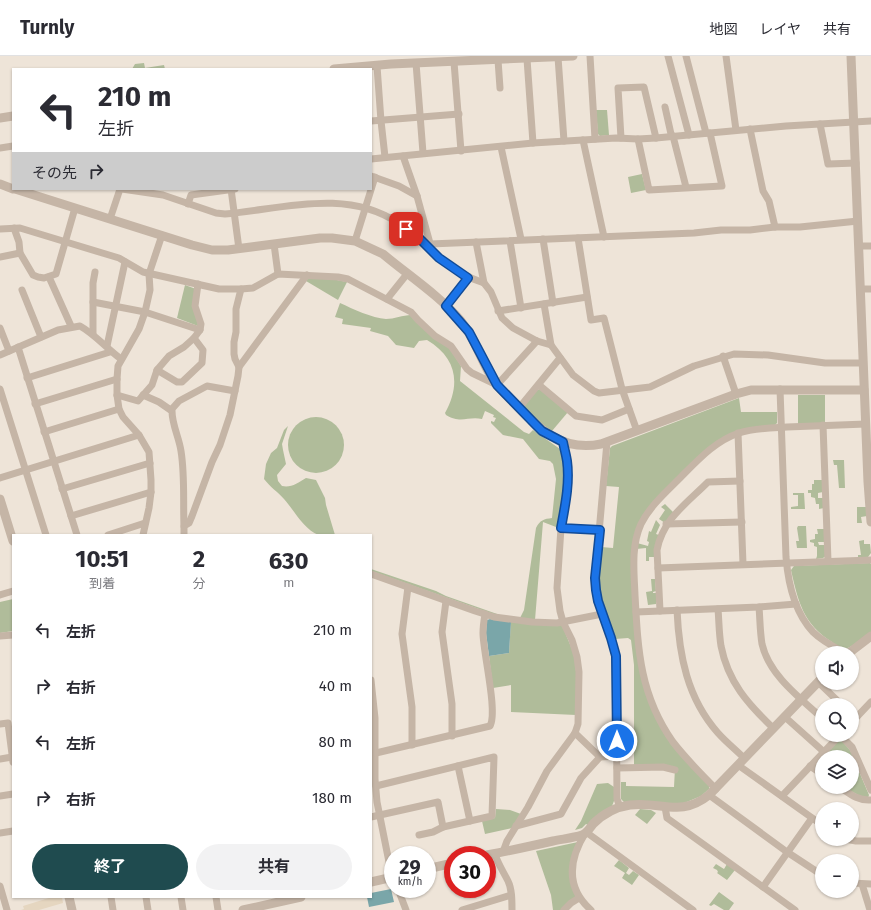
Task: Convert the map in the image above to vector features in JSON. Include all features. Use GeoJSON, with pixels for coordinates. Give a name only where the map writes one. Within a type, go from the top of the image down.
{"type":"FeatureCollection","features":[{"type":"Feature","properties":{"kind":"street"},"geometry":{"type":"LineString","coordinates":[[350,68],[377,66],[391,60],[416,63],[573,56]]}},
{"type":"Feature","properties":{"kind":"street"},"geometry":{"type":"LineString","coordinates":[[590,56],[595,139]]}},
{"type":"Feature","properties":{"kind":"street"},"geometry":{"type":"LineString","coordinates":[[668,56],[689,135]]}},
{"type":"Feature","properties":{"kind":"street"},"geometry":{"type":"LineString","coordinates":[[638,139],[649,190],[722,186],[686,56]]}},
{"type":"Feature","properties":{"kind":"street"},"geometry":{"type":"LineString","coordinates":[[726,56],[736,130]]}},
{"type":"Feature","properties":{"kind":"street"},"geometry":{"type":"LineString","coordinates":[[851,56],[864,390],[868,424],[871,522]]}},
{"type":"Feature","properties":{"kind":"street"},"geometry":{"type":"LineString","coordinates":[[558,57],[564,141]]}},
{"type":"Feature","properties":{"kind":"street"},"geometry":{"type":"LineString","coordinates":[[500,88],[503,59]]}},
{"type":"Feature","properties":{"kind":"street"},"geometry":{"type":"LineString","coordinates":[[527,59],[533,143]]}},
{"type":"Feature","properties":{"kind":"street"},"geometry":{"type":"LineString","coordinates":[[454,62],[462,151]]}},
{"type":"Feature","properties":{"kind":"street"},"geometry":{"type":"LineString","coordinates":[[416,63],[423,153]]}},
{"type":"Feature","properties":{"kind":"street"},"geometry":{"type":"LineString","coordinates":[[377,66],[380,120],[385,157]]}},
{"type":"Feature","properties":{"kind":"street"},"geometry":{"type":"LineString","coordinates":[[621,138],[618,88],[644,87],[656,138]]}},
{"type":"Feature","properties":{"kind":"street"},"geometry":{"type":"LineString","coordinates":[[665,107],[671,134],[674,136],[686,188]]}},
{"type":"Feature","properties":{"kind":"street"},"geometry":{"type":"LineString","coordinates":[[372,121],[459,114]]}},
{"type":"Feature","properties":{"kind":"street"},"geometry":{"type":"LineString","coordinates":[[0,118],[12,116]]}},
{"type":"Feature","properties":{"kind":"street"},"geometry":{"type":"LineString","coordinates":[[372,159],[533,143],[595,139],[656,138],[736,130],[871,121]]}},
{"type":"Feature","properties":{"kind":"street"},"geometry":{"type":"LineString","coordinates":[[820,124],[828,164],[856,163]]}},
{"type":"Feature","properties":{"kind":"street"},"geometry":{"type":"LineString","coordinates":[[750,129],[763,191],[769,201],[775,226]]}},
{"type":"Feature","properties":{"kind":"street"},"geometry":{"type":"LineString","coordinates":[[583,140],[604,237]]}},
{"type":"Feature","properties":{"kind":"street"},"geometry":{"type":"LineString","coordinates":[[0,148],[12,146]]}},
{"type":"Feature","properties":{"kind":"street"},"geometry":{"type":"LineString","coordinates":[[501,147],[521,240]]}},
{"type":"Feature","properties":{"kind":"street"},"geometry":{"type":"LineString","coordinates":[[403,156],[417,196],[431,247]]}},
{"type":"Feature","properties":{"kind":"street"},"geometry":{"type":"LineString","coordinates":[[373,177],[403,188],[417,196]]}},
{"type":"Feature","properties":{"kind":"street"},"geometry":{"type":"LineString","coordinates":[[0,184],[12,188]]}},
{"type":"Feature","properties":{"kind":"street"},"geometry":{"type":"LineString","coordinates":[[17,190],[202,248],[218,250],[239,249],[320,238],[345,239],[383,254],[446,306],[469,332],[497,385],[542,431],[563,442],[588,445],[607,442],[736,394],[761,389],[864,390]]}},
{"type":"Feature","properties":{"kind":"street"},"geometry":{"type":"LineString","coordinates":[[110,219],[121,190]]}},
{"type":"Feature","properties":{"kind":"street"},"geometry":{"type":"LineString","coordinates":[[132,190],[154,192],[216,213],[235,214],[312,204],[340,204],[365,208],[396,222],[431,247],[439,258],[468,278],[484,283]]}},
{"type":"Feature","properties":{"kind":"street"},"geometry":{"type":"LineString","coordinates":[[188,204],[191,195],[225,190]]}},
{"type":"Feature","properties":{"kind":"street"},"geometry":{"type":"LineString","coordinates":[[232,190],[239,249]]}},
{"type":"Feature","properties":{"kind":"street"},"geometry":{"type":"LineString","coordinates":[[355,242],[370,190]]}},
{"type":"Feature","properties":{"kind":"street"},"geometry":{"type":"LineString","coordinates":[[14,228],[19,242],[20,253],[34,274],[38,277],[56,274],[75,208]]}},
{"type":"Feature","properties":{"kind":"street"},"geometry":{"type":"LineString","coordinates":[[431,247],[476,242],[694,233],[750,230],[775,226],[800,227],[858,221]]}},
{"type":"Feature","properties":{"kind":"street"},"geometry":{"type":"LineString","coordinates":[[0,229],[20,228],[119,258],[149,274],[219,289],[253,288],[278,274],[338,277],[348,279],[411,312],[435,336],[451,346],[467,369],[497,385]]}},
{"type":"Feature","properties":{"kind":"street"},"geometry":{"type":"LineString","coordinates":[[143,534],[150,492],[150,463],[148,452],[139,435],[123,417],[119,409],[117,379],[118,366],[139,329],[145,312],[150,290],[149,274],[162,235]]}},
{"type":"Feature","properties":{"kind":"street"},"geometry":{"type":"LineString","coordinates":[[578,238],[591,320],[604,318],[622,389],[637,431]]}},
{"type":"Feature","properties":{"kind":"street"},"geometry":{"type":"LineString","coordinates":[[543,239],[554,302]]}},
{"type":"Feature","properties":{"kind":"street"},"geometry":{"type":"LineString","coordinates":[[510,241],[521,308]]}},
{"type":"Feature","properties":{"kind":"street"},"geometry":{"type":"LineString","coordinates":[[476,242],[484,283],[491,292],[502,318],[513,328],[550,345]]}},
{"type":"Feature","properties":{"kind":"street"},"geometry":{"type":"LineString","coordinates":[[274,244],[278,274]]}},
{"type":"Feature","properties":{"kind":"street"},"geometry":{"type":"LineString","coordinates":[[859,246],[871,246]]}},
{"type":"Feature","properties":{"kind":"street"},"geometry":{"type":"LineString","coordinates":[[0,257],[20,253]]}},
{"type":"Feature","properties":{"kind":"street"},"geometry":{"type":"LineString","coordinates":[[108,349],[115,306],[125,262]]}},
{"type":"Feature","properties":{"kind":"street"},"geometry":{"type":"LineString","coordinates":[[93,334],[93,283],[95,272]]}},
{"type":"Feature","properties":{"kind":"street"},"geometry":{"type":"LineString","coordinates":[[387,299],[407,274]]}},
{"type":"Feature","properties":{"kind":"street"},"geometry":{"type":"LineString","coordinates":[[184,526],[189,523],[220,445],[230,415],[239,367],[307,275]]}},
{"type":"Feature","properties":{"kind":"street"},"geometry":{"type":"LineString","coordinates":[[49,276],[71,326]]}},
{"type":"Feature","properties":{"kind":"street"},"geometry":{"type":"LineString","coordinates":[[446,306],[468,278]]}},
{"type":"Feature","properties":{"kind":"street"},"geometry":{"type":"LineString","coordinates":[[117,395],[138,401],[152,385],[157,370],[168,356],[184,347],[200,330],[201,324],[195,306],[198,284]]}},
{"type":"Feature","properties":{"kind":"street"},"geometry":{"type":"LineString","coordinates":[[239,367],[235,359],[234,342],[236,332],[236,309],[241,289]]}},
{"type":"Feature","properties":{"kind":"street"},"geometry":{"type":"LineString","coordinates":[[860,289],[871,289]]}},
{"type":"Feature","properties":{"kind":"street"},"geometry":{"type":"LineString","coordinates":[[22,290],[42,337]]}},
{"type":"Feature","properties":{"kind":"street"},"geometry":{"type":"LineString","coordinates":[[498,310],[521,308],[587,297]]}},
{"type":"Feature","properties":{"kind":"street"},"geometry":{"type":"LineString","coordinates":[[93,302],[145,312],[200,330]]}},
{"type":"Feature","properties":{"kind":"street"},"geometry":{"type":"LineString","coordinates":[[544,304],[550,345],[573,375],[594,391],[600,393],[622,389],[650,387],[694,366],[723,356],[734,354],[768,355],[825,363],[863,363]]}},
{"type":"Feature","properties":{"kind":"street"},"geometry":{"type":"LineString","coordinates":[[0,354],[58,330],[71,326],[80,326],[93,334],[121,359]]}},
{"type":"Feature","properties":{"kind":"street"},"geometry":{"type":"LineString","coordinates":[[0,328],[9,351]]}},
{"type":"Feature","properties":{"kind":"street"},"geometry":{"type":"LineString","coordinates":[[157,370],[179,382],[182,382],[188,377],[202,363],[203,358],[203,350],[194,338]]}},
{"type":"Feature","properties":{"kind":"street"},"geometry":{"type":"LineString","coordinates":[[497,385],[537,340]]}},
{"type":"Feature","properties":{"kind":"street"},"geometry":{"type":"LineString","coordinates":[[18,347],[77,534]]}},
{"type":"Feature","properties":{"kind":"street"},"geometry":{"type":"LineString","coordinates":[[27,378],[108,349]]}},
{"type":"Feature","properties":{"kind":"street"},"geometry":{"type":"LineString","coordinates":[[723,356],[736,394]]}},
{"type":"Feature","properties":{"kind":"street"},"geometry":{"type":"LineString","coordinates":[[519,408],[560,358]]}},
{"type":"Feature","properties":{"kind":"street"},"geometry":{"type":"LineString","coordinates":[[36,404],[117,379]]}},
{"type":"Feature","properties":{"kind":"street"},"geometry":{"type":"LineString","coordinates":[[538,385],[576,416],[602,420],[629,409]]}},
{"type":"Feature","properties":{"kind":"street"},"geometry":{"type":"LineString","coordinates":[[171,410],[180,402],[207,386],[235,391]]}},
{"type":"Feature","properties":{"kind":"street"},"geometry":{"type":"LineString","coordinates":[[0,389],[46,534]]}},
{"type":"Feature","properties":{"kind":"street"},"geometry":{"type":"LineString","coordinates":[[780,389],[786,563],[796,604],[803,618],[813,632],[833,646]]}},
{"type":"Feature","properties":{"kind":"street"},"geometry":{"type":"LineString","coordinates":[[143,395],[159,402],[171,410],[181,448],[183,465],[184,534]]}},
{"type":"Feature","properties":{"kind":"street"},"geometry":{"type":"LineString","coordinates":[[44,432],[119,409]]}},
{"type":"Feature","properties":{"kind":"street"},"geometry":{"type":"LineString","coordinates":[[815,870],[787,852],[713,792],[673,742],[665,728],[652,703],[640,660],[636,612],[634,548],[637,536],[646,515],[658,500],[701,456],[719,443],[738,433],[752,430],[781,427],[868,424]]}},
{"type":"Feature","properties":{"kind":"street"},"geometry":{"type":"LineString","coordinates":[[823,425],[828,561]]}},
{"type":"Feature","properties":{"kind":"street"},"geometry":{"type":"LineString","coordinates":[[738,433],[743,564]]}},
{"type":"Feature","properties":{"kind":"street"},"geometry":{"type":"LineString","coordinates":[[0,478],[139,435]]}},
{"type":"Feature","properties":{"kind":"street"},"geometry":{"type":"LineString","coordinates":[[496,853],[507,841],[552,763],[575,733],[578,724],[579,699],[577,657],[572,640],[563,622],[557,588],[561,528],[566,499],[567,481],[567,461],[563,442]]}},
{"type":"Feature","properties":{"kind":"street"},"geometry":{"type":"LineString","coordinates":[[607,442],[595,578],[598,601],[611,638],[616,663],[617,799],[620,807]]}},
{"type":"Feature","properties":{"kind":"street"},"geometry":{"type":"LineString","coordinates":[[62,489],[150,463]]}},
{"type":"Feature","properties":{"kind":"street"},"geometry":{"type":"LineString","coordinates":[[660,611],[657,550],[661,534],[666,524],[708,482],[740,481]]}},
{"type":"Feature","properties":{"kind":"street"},"geometry":{"type":"LineString","coordinates":[[71,516],[150,492]]}},
{"type":"Feature","properties":{"kind":"street"},"geometry":{"type":"LineString","coordinates":[[0,499],[12,538]]}},
{"type":"Feature","properties":{"kind":"street"},"geometry":{"type":"LineString","coordinates":[[666,524],[742,522]]}},
{"type":"Feature","properties":{"kind":"street"},"geometry":{"type":"LineString","coordinates":[[111,534],[145,523]]}},
{"type":"Feature","properties":{"kind":"street"},"geometry":{"type":"LineString","coordinates":[[561,528],[600,530]]}},
{"type":"Feature","properties":{"kind":"street"},"geometry":{"type":"LineString","coordinates":[[658,568],[871,560]]}},
{"type":"Feature","properties":{"kind":"street"},"geometry":{"type":"LineString","coordinates":[[372,574],[485,614],[532,622],[563,622],[602,614]]}},
{"type":"Feature","properties":{"kind":"street"},"geometry":{"type":"LineString","coordinates":[[408,587],[402,634],[412,707],[412,745]]}},
{"type":"Feature","properties":{"kind":"street"},"geometry":{"type":"LineString","coordinates":[[0,595],[12,591]]}},
{"type":"Feature","properties":{"kind":"street"},"geometry":{"type":"LineString","coordinates":[[446,601],[442,632],[452,704],[452,736]]}},
{"type":"Feature","properties":{"kind":"street"},"geometry":{"type":"LineString","coordinates":[[636,612],[796,604]]}},
{"type":"Feature","properties":{"kind":"street"},"geometry":{"type":"LineString","coordinates":[[760,607],[761,638],[766,656],[780,678],[815,711]]}},
{"type":"Feature","properties":{"kind":"street"},"geometry":{"type":"LineString","coordinates":[[718,608],[722,652],[734,684],[749,704],[773,728]]}},
{"type":"Feature","properties":{"kind":"street"},"geometry":{"type":"LineString","coordinates":[[678,610],[680,650],[687,677],[695,698],[702,710],[741,762],[782,796],[815,820]]}},
{"type":"Feature","properties":{"kind":"street"},"geometry":{"type":"LineString","coordinates":[[374,750],[412,745],[488,727],[492,722],[492,702],[483,633],[485,614]]}},
{"type":"Feature","properties":{"kind":"street"},"geometry":{"type":"LineString","coordinates":[[0,636],[12,634]]}},
{"type":"Feature","properties":{"kind":"street"},"geometry":{"type":"LineString","coordinates":[[857,646],[871,636]]}},
{"type":"Feature","properties":{"kind":"street"},"geometry":{"type":"LineString","coordinates":[[496,854],[582,835],[600,818],[610,811],[620,807],[636,804],[664,807],[686,807],[699,803],[713,792],[815,685]]}},
{"type":"Feature","properties":{"kind":"street"},"geometry":{"type":"LineString","coordinates":[[829,690],[836,698]]}},
{"type":"Feature","properties":{"kind":"street"},"geometry":{"type":"LineString","coordinates":[[372,702],[374,782],[386,846]]}},
{"type":"Feature","properties":{"kind":"street"},"geometry":{"type":"LineString","coordinates":[[859,713],[871,702]]}},
{"type":"Feature","properties":{"kind":"street"},"geometry":{"type":"LineString","coordinates":[[785,716],[822,750]]}},
{"type":"Feature","properties":{"kind":"street"},"geometry":{"type":"LineString","coordinates":[[0,724],[8,723],[12,753]]}},
{"type":"Feature","properties":{"kind":"street"},"geometry":{"type":"LineString","coordinates":[[575,733],[600,757]]}},
{"type":"Feature","properties":{"kind":"street"},"geometry":{"type":"LineString","coordinates":[[826,750],[840,735],[853,750]]}},
{"type":"Feature","properties":{"kind":"street"},"geometry":{"type":"LineString","coordinates":[[516,826],[561,814],[580,778],[600,757],[617,756]]}},
{"type":"Feature","properties":{"kind":"street"},"geometry":{"type":"LineString","coordinates":[[374,782],[458,766],[494,757],[492,816],[443,827],[433,832],[419,835]]}},
{"type":"Feature","properties":{"kind":"street"},"geometry":{"type":"LineString","coordinates":[[0,759],[12,760]]}},
{"type":"Feature","properties":{"kind":"street"},"geometry":{"type":"LineString","coordinates":[[782,796],[815,761]]}},
{"type":"Feature","properties":{"kind":"street"},"geometry":{"type":"LineString","coordinates":[[859,763],[871,790]]}},
{"type":"Feature","properties":{"kind":"street"},"geometry":{"type":"LineString","coordinates":[[458,766],[470,821]]}},
{"type":"Feature","properties":{"kind":"street"},"geometry":{"type":"LineString","coordinates":[[810,766],[815,769]]}},
{"type":"Feature","properties":{"kind":"street"},"geometry":{"type":"LineString","coordinates":[[617,768],[663,767],[675,770]]}},
{"type":"Feature","properties":{"kind":"street"},"geometry":{"type":"LineString","coordinates":[[0,796],[12,794]]}},
{"type":"Feature","properties":{"kind":"street"},"geometry":{"type":"LineString","coordinates":[[850,794],[864,801],[871,800]]}},
{"type":"Feature","properties":{"kind":"street"},"geometry":{"type":"LineString","coordinates":[[372,817],[438,802],[443,827]]}},
{"type":"Feature","properties":{"kind":"street"},"geometry":{"type":"LineString","coordinates":[[664,807],[667,818],[795,910]]}},
{"type":"Feature","properties":{"kind":"street"},"geometry":{"type":"LineString","coordinates":[[763,887],[812,818]]}},
{"type":"Feature","properties":{"kind":"street"},"geometry":{"type":"LineString","coordinates":[[0,833],[12,831]]}},
{"type":"Feature","properties":{"kind":"street"},"geometry":{"type":"LineString","coordinates":[[586,832],[577,849],[572,866],[573,881],[579,898],[591,910]]}},
{"type":"Feature","properties":{"kind":"street"},"geometry":{"type":"LineString","coordinates":[[586,832],[693,910]]}},
{"type":"Feature","properties":{"kind":"street"},"geometry":{"type":"LineString","coordinates":[[859,841],[871,841]]}},
{"type":"Feature","properties":{"kind":"street"},"geometry":{"type":"LineString","coordinates":[[496,857],[508,882],[512,910]]}},
{"type":"Feature","properties":{"kind":"street"},"geometry":{"type":"LineString","coordinates":[[372,882],[384,879]]}},
{"type":"Feature","properties":{"kind":"street"},"geometry":{"type":"LineString","coordinates":[[859,884],[871,884]]}},
{"type":"Feature","properties":{"kind":"street"},"geometry":{"type":"LineString","coordinates":[[862,884],[870,910]]}},
{"type":"Feature","properties":{"kind":"street"},"geometry":{"type":"LineString","coordinates":[[0,886],[8,910]]}},
{"type":"Feature","properties":{"kind":"street"},"geometry":{"type":"LineString","coordinates":[[462,910],[511,895]]}},
{"type":"Feature","properties":{"kind":"street"},"geometry":{"type":"LineString","coordinates":[[70,898],[72,910]]}},
{"type":"Feature","properties":{"kind":"street"},"geometry":{"type":"LineString","coordinates":[[111,898],[113,910]]}},
{"type":"Feature","properties":{"kind":"street"},"geometry":{"type":"LineString","coordinates":[[146,898],[148,910]]}},
{"type":"Feature","properties":{"kind":"street"},"geometry":{"type":"LineString","coordinates":[[181,898],[183,910]]}},
{"type":"Feature","properties":{"kind":"street"},"geometry":{"type":"LineString","coordinates":[[216,898],[218,910]]}},
{"type":"Feature","properties":{"kind":"street"},"geometry":{"type":"LineString","coordinates":[[243,910],[296,898]]}},
{"type":"Feature","properties":{"kind":"street"},"geometry":{"type":"LineString","coordinates":[[401,898],[406,910]]}},
{"type":"Feature","properties":{"kind":"street"},"geometry":{"type":"LineString","coordinates":[[564,910],[579,898]]}},
{"type":"Feature","properties":{"kind":"green space"},"geometry":{"type":"Polygon","coordinates":[[[144,63],[145,68],[133,68],[135,64],[144,63]]]}},
{"type":"Feature","properties":{"kind":"green space"},"geometry":{"type":"Polygon","coordinates":[[[164,65],[165,68],[145,68],[164,65]]]}},
{"type":"Feature","properties":{"kind":"green space"},"geometry":{"type":"Polygon","coordinates":[[[596,110],[607,110],[609,135],[600,136],[598,134],[596,110]]]}},
{"type":"Feature","properties":{"kind":"green space"},"geometry":{"type":"Polygon","coordinates":[[[642,174],[646,190],[631,193],[628,177],[642,174]]]}},
{"type":"Feature","properties":{"kind":"green space"},"geometry":{"type":"Polygon","coordinates":[[[308,278],[332,279],[347,282],[338,300],[306,281],[308,278]]]}},
{"type":"Feature","properties":{"kind":"green space"},"geometry":{"type":"Polygon","coordinates":[[[185,285],[196,289],[198,326],[177,318],[185,285]]]}},
{"type":"Feature","properties":{"kind":"green space"},"geometry":{"type":"Polygon","coordinates":[[[340,303],[363,313],[386,319],[411,315],[450,349],[461,366],[460,381],[524,432],[529,434],[533,430],[560,449],[564,468],[562,507],[559,526],[556,527],[543,522],[535,620],[520,618],[524,610],[536,528],[542,520],[552,518],[556,479],[553,464],[550,461],[539,459],[523,439],[503,435],[491,423],[491,421],[494,422],[496,418],[493,417],[494,415],[485,411],[482,419],[456,419],[446,415],[445,413],[453,392],[454,382],[450,363],[445,355],[427,340],[419,341],[414,348],[396,345],[388,336],[370,331],[371,328],[342,324],[343,319],[335,317],[340,303]]]}},
{"type":"Feature","properties":{"kind":"green space"},"geometry":{"type":"Polygon","coordinates":[[[540,389],[568,412],[552,431],[544,426],[525,408],[524,405],[537,390],[540,389]]]}},
{"type":"Feature","properties":{"kind":"green space"},"geometry":{"type":"Polygon","coordinates":[[[798,395],[825,395],[825,423],[798,424],[798,395]]]}},
{"type":"Feature","properties":{"kind":"green space"},"geometry":{"type":"Polygon","coordinates":[[[739,398],[741,412],[777,412],[777,423],[774,426],[719,441],[637,526],[635,638],[656,717],[709,785],[709,789],[701,796],[682,804],[624,802],[621,799],[621,782],[626,782],[626,786],[674,787],[675,768],[634,765],[634,665],[631,640],[628,638],[615,639],[603,610],[598,582],[601,547],[613,548],[619,487],[606,486],[610,448],[739,398]]]}},
{"type":"Feature","properties":{"kind":"green space"},"geometry":{"type":"Polygon","coordinates":[[[316,417],[327,420],[336,425],[341,434],[344,445],[341,456],[336,465],[327,470],[316,473],[305,470],[296,465],[291,456],[288,445],[291,434],[296,425],[305,420],[316,417]]]}},
{"type":"Feature","properties":{"kind":"green space"},"geometry":{"type":"Polygon","coordinates":[[[288,426],[282,444],[286,464],[277,475],[278,481],[282,486],[288,486],[294,485],[306,478],[316,480],[325,498],[335,534],[317,534],[309,529],[284,499],[264,479],[266,464],[271,453],[277,448],[284,430],[288,426]]]}},
{"type":"Feature","properties":{"kind":"green space"},"geometry":{"type":"Polygon","coordinates":[[[833,460],[844,460],[845,488],[839,488],[837,465],[834,465],[833,460]]]}},
{"type":"Feature","properties":{"kind":"green space"},"geometry":{"type":"Polygon","coordinates":[[[814,480],[823,480],[823,492],[818,493],[818,498],[823,498],[824,508],[819,509],[819,504],[816,504],[815,498],[811,497],[811,493],[808,493],[808,490],[812,490],[814,480]]]}},
{"type":"Feature","properties":{"kind":"green space"},"geometry":{"type":"Polygon","coordinates":[[[793,493],[804,493],[805,509],[791,509],[791,507],[798,506],[798,495],[793,495],[793,493]]]}},
{"type":"Feature","properties":{"kind":"green space"},"geometry":{"type":"Polygon","coordinates":[[[665,504],[674,513],[665,523],[659,519],[665,510],[661,507],[665,504]]]}},
{"type":"Feature","properties":{"kind":"green space"},"geometry":{"type":"Polygon","coordinates":[[[857,507],[866,507],[867,516],[861,517],[862,523],[857,523],[857,507]]]}},
{"type":"Feature","properties":{"kind":"green space"},"geometry":{"type":"Polygon","coordinates":[[[656,520],[660,525],[656,534],[659,535],[655,557],[649,557],[649,561],[646,561],[646,548],[636,549],[637,543],[648,546],[649,542],[647,541],[649,531],[651,532],[656,520]]]}},
{"type":"Feature","properties":{"kind":"green space"},"geometry":{"type":"Polygon","coordinates":[[[798,526],[806,526],[807,548],[797,548],[796,541],[799,541],[798,526]]]}},
{"type":"Feature","properties":{"kind":"green space"},"geometry":{"type":"Polygon","coordinates":[[[817,529],[825,529],[825,542],[818,542],[819,545],[824,545],[826,556],[816,559],[817,547],[814,546],[814,543],[810,542],[810,540],[815,539],[815,534],[818,534],[817,529]]]}},
{"type":"Feature","properties":{"kind":"green space"},"geometry":{"type":"Polygon","coordinates":[[[864,540],[864,544],[870,544],[871,553],[868,557],[858,557],[858,555],[861,555],[859,541],[864,540]]]}},
{"type":"Feature","properties":{"kind":"green space"},"geometry":{"type":"Polygon","coordinates":[[[870,563],[871,632],[852,646],[838,646],[822,635],[814,628],[799,602],[791,570],[794,566],[870,563]]]}},
{"type":"Feature","properties":{"kind":"green space"},"geometry":{"type":"Polygon","coordinates":[[[372,569],[500,615],[493,614],[372,571],[372,569]]]}},
{"type":"Feature","properties":{"kind":"green space"},"geometry":{"type":"Polygon","coordinates":[[[651,579],[655,579],[656,591],[653,593],[656,593],[656,604],[648,605],[646,592],[652,591],[651,579]]]}},
{"type":"Feature","properties":{"kind":"green space"},"geometry":{"type":"Polygon","coordinates":[[[12,599],[12,631],[0,633],[0,602],[12,599]]]}},
{"type":"Feature","properties":{"kind":"green space"},"geometry":{"type":"Polygon","coordinates":[[[511,621],[562,625],[574,654],[576,670],[576,715],[511,712],[511,685],[493,688],[489,656],[509,653],[511,621]]]}},
{"type":"Feature","properties":{"kind":"green space"},"geometry":{"type":"Polygon","coordinates":[[[835,742],[843,742],[850,750],[828,750],[835,742]]]}},
{"type":"Feature","properties":{"kind":"green space"},"geometry":{"type":"Polygon","coordinates":[[[859,771],[869,795],[866,799],[856,794],[859,794],[859,771]]]}},
{"type":"Feature","properties":{"kind":"green space"},"geometry":{"type":"Polygon","coordinates":[[[608,783],[614,787],[614,801],[612,806],[588,825],[586,824],[582,828],[575,830],[581,821],[597,784],[608,783]]]}},
{"type":"Feature","properties":{"kind":"green space"},"geometry":{"type":"Polygon","coordinates":[[[496,809],[510,810],[521,814],[512,828],[485,834],[482,821],[495,818],[496,809]]]}},
{"type":"Feature","properties":{"kind":"green space"},"geometry":{"type":"Polygon","coordinates":[[[640,809],[651,810],[656,813],[647,824],[635,815],[640,809]]]}},
{"type":"Feature","properties":{"kind":"green space"},"geometry":{"type":"Polygon","coordinates":[[[578,842],[575,848],[576,896],[562,910],[553,910],[551,895],[536,851],[578,842]]]}},
{"type":"Feature","properties":{"kind":"green space"},"geometry":{"type":"Polygon","coordinates":[[[619,860],[629,868],[626,873],[629,875],[633,871],[639,875],[632,885],[622,878],[625,873],[614,866],[619,860]]]}},
{"type":"Feature","properties":{"kind":"green space"},"geometry":{"type":"Polygon","coordinates":[[[716,864],[724,869],[727,864],[735,870],[727,880],[713,868],[716,864]]]}},
{"type":"Feature","properties":{"kind":"green space"},"geometry":{"type":"Polygon","coordinates":[[[719,892],[734,903],[729,910],[724,910],[714,904],[711,906],[709,905],[719,892]]]}},
{"type":"Feature","properties":{"kind":"shaded area"},"geometry":{"type":"Polygon","coordinates":[[[49,898],[62,898],[63,903],[39,910],[21,910],[24,909],[23,906],[49,898]]]}},
{"type":"Feature","properties":{"kind":"water"},"geometry":{"type":"Polygon","coordinates":[[[490,619],[511,622],[509,653],[489,656],[486,633],[487,620],[490,619]]]}},
{"type":"Feature","properties":{"kind":"water"},"geometry":{"type":"Polygon","coordinates":[[[384,890],[384,898],[393,898],[394,902],[369,907],[367,898],[372,898],[372,893],[384,890]]]}},
{"type":"Feature","properties":{"kind":"route"},"geometry":{"type":"LineString","coordinates":[[406,229],[419,238],[439,258],[468,278],[446,306],[469,332],[490,375],[497,385],[542,431],[563,442],[567,461],[567,481],[566,499],[561,528],[600,530],[595,578],[598,601],[616,656],[617,741]]}}]}
